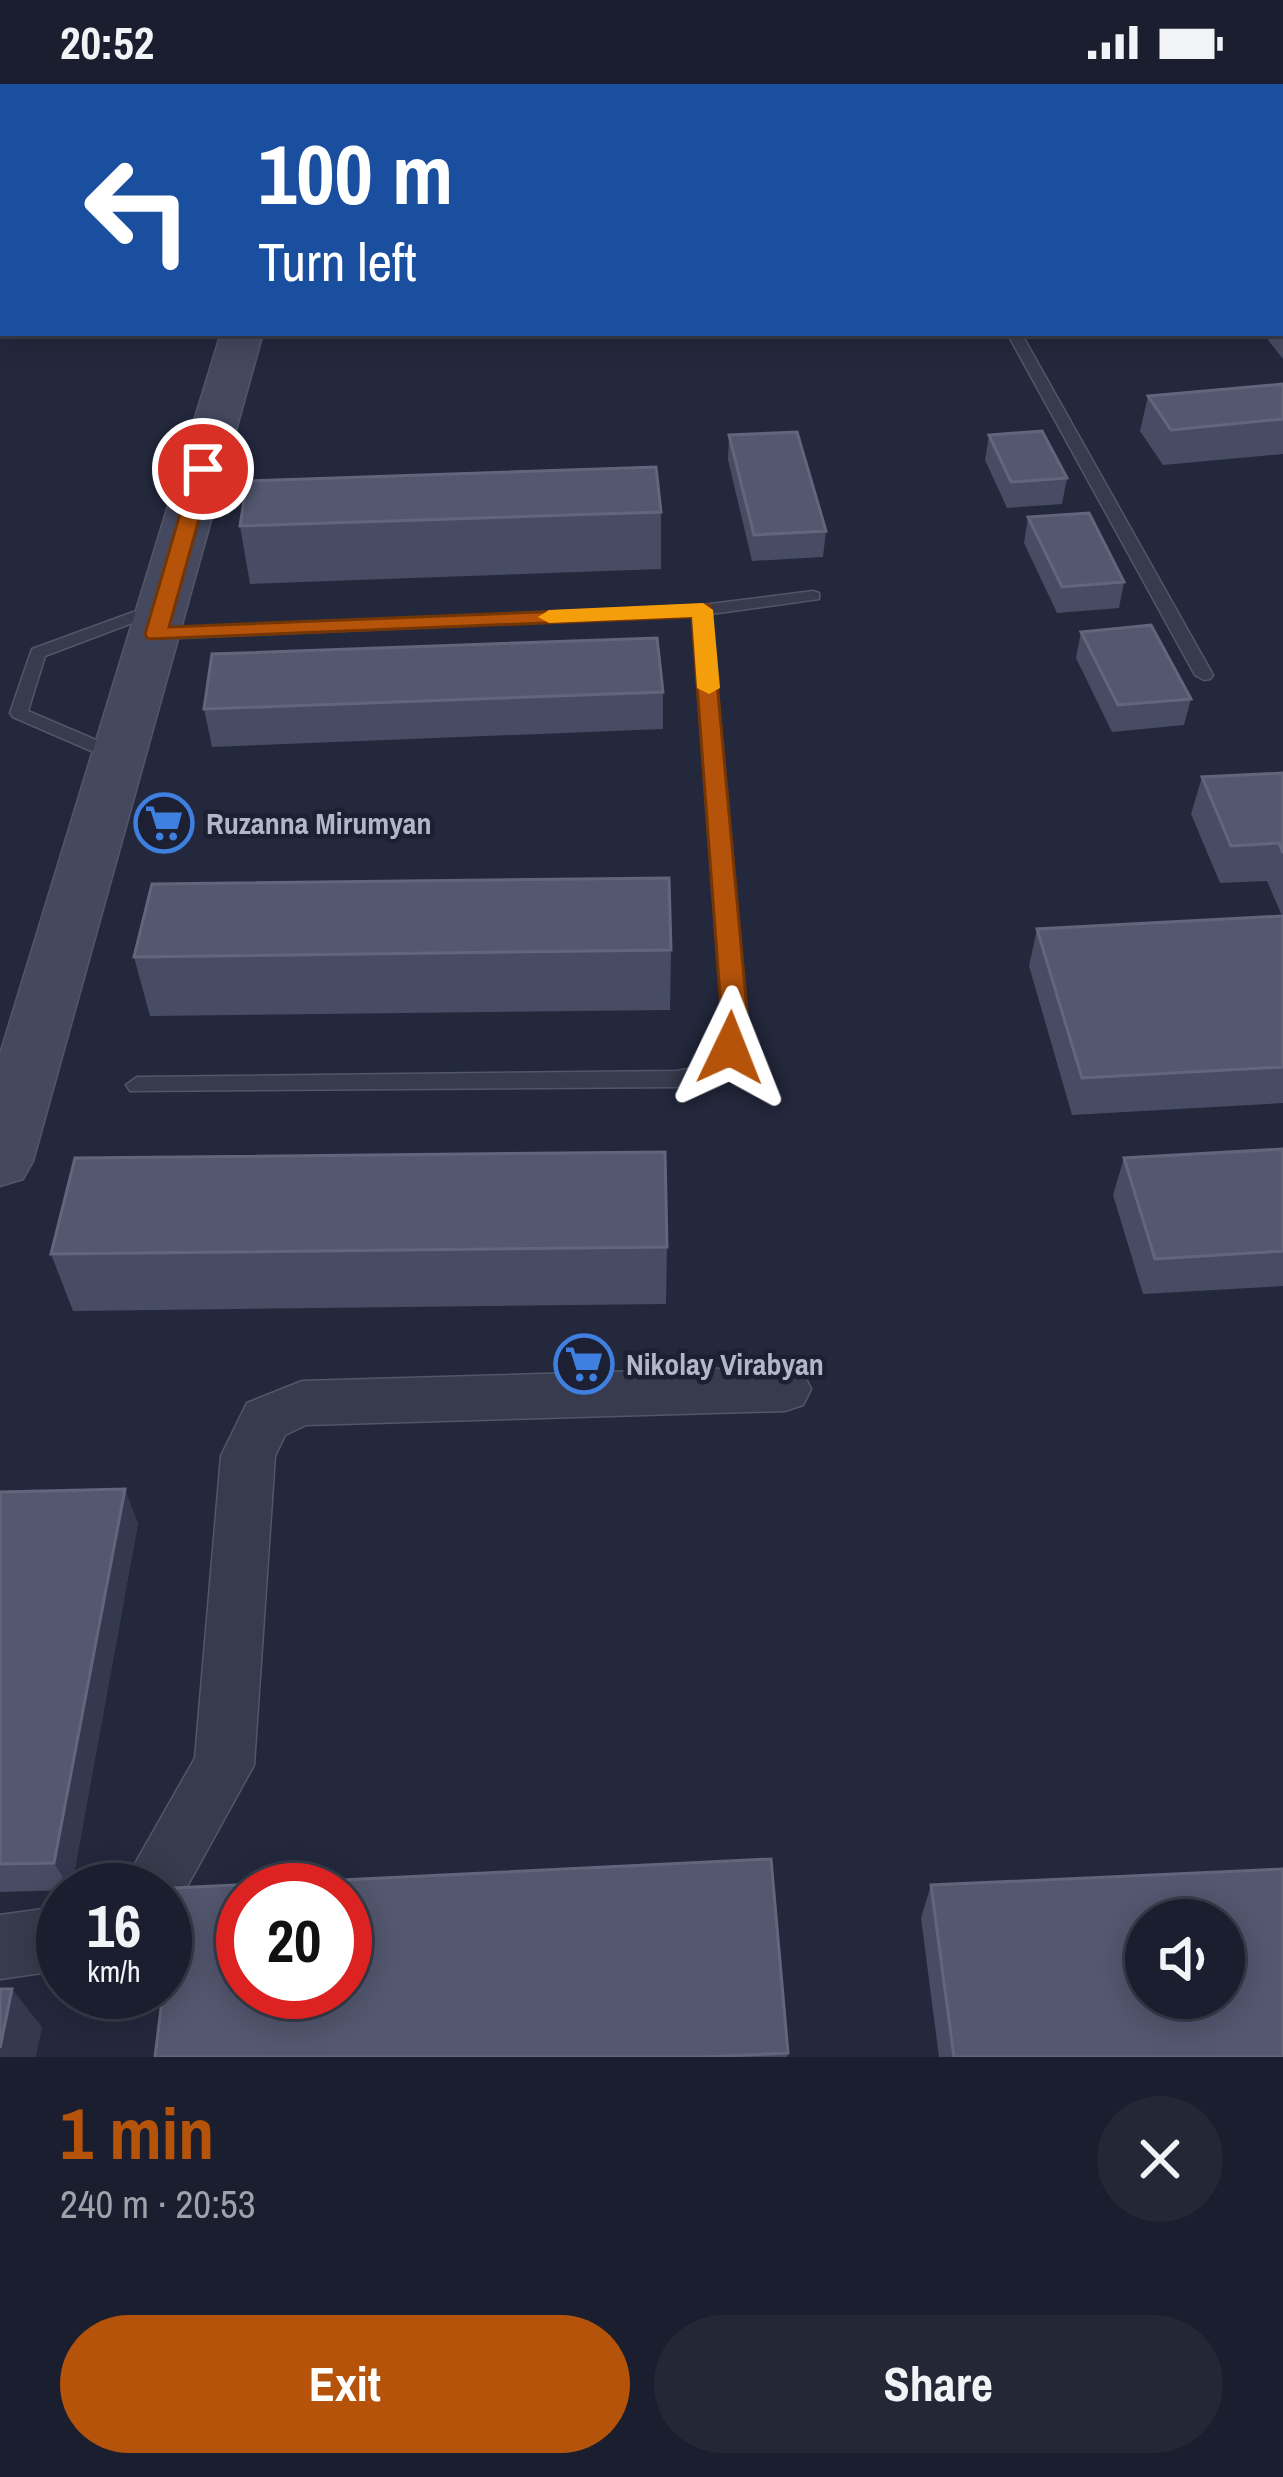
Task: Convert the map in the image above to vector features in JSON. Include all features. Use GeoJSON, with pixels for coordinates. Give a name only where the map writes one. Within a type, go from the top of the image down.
{"type":"FeatureCollection","features":[{"type":"Feature","properties":{"kind":"street"},"geometry":{"type":"LineString","coordinates":[[0,1161],[241,336]]}},
{"type":"Feature","properties":{"kind":"street"},"geometry":{"type":"LineString","coordinates":[[167,1863],[224,1765],[248,1456],[266,1419],[302,1402],[785,1389]]}},
{"type":"Feature","properties":{"kind":"street"},"geometry":{"type":"LineString","coordinates":[[0,1947],[36,1942]]}},
{"type":"Feature","properties":{"kind":"lane"},"geometry":{"type":"LineString","coordinates":[[1016,336],[1204,675]]}},
{"type":"Feature","properties":{"kind":"lane"},"geometry":{"type":"LineString","coordinates":[[119,757],[19,713],[38,653],[160,620],[703,610],[813,596]]}},
{"type":"Feature","properties":{"kind":"lane"},"geometry":{"type":"LineString","coordinates":[[137,1085],[676,1079],[712,1073],[730,1048],[734,1010],[703,610]]}},
{"type":"Feature","properties":{"kind":"building"},"geometry":{"type":"Polygon","coordinates":[[[1283,384],[1283,419],[1171,430],[1148,396],[1283,384]]]}},
{"type":"Feature","properties":{"kind":"building"},"geometry":{"type":"Polygon","coordinates":[[[1042,431],[1067,478],[1011,482],[989,435],[1042,431]]]}},
{"type":"Feature","properties":{"kind":"building"},"geometry":{"type":"Polygon","coordinates":[[[797,432],[826,531],[754,535],[729,435],[797,432]]]}},
{"type":"Feature","properties":{"kind":"building"},"geometry":{"type":"Polygon","coordinates":[[[656,467],[661,512],[240,526],[247,481],[656,467]]]}},
{"type":"Feature","properties":{"kind":"building"},"geometry":{"type":"Polygon","coordinates":[[[1089,513],[1124,582],[1062,587],[1028,517],[1089,513]]]}},
{"type":"Feature","properties":{"kind":"building"},"geometry":{"type":"Polygon","coordinates":[[[1151,625],[1191,699],[1118,705],[1081,632],[1151,625]]]}},
{"type":"Feature","properties":{"kind":"building"},"geometry":{"type":"Polygon","coordinates":[[[657,638],[663,692],[204,709],[212,654],[657,638]]]}},
{"type":"Feature","properties":{"kind":"building"},"geometry":{"type":"Polygon","coordinates":[[[1283,773],[1283,853],[1279,843],[1231,846],[1202,777],[1283,773]]]}},
{"type":"Feature","properties":{"kind":"building"},"geometry":{"type":"Polygon","coordinates":[[[669,878],[671,950],[134,957],[152,884],[669,878]]]}},
{"type":"Feature","properties":{"kind":"building"},"geometry":{"type":"Polygon","coordinates":[[[1283,916],[1283,1067],[1082,1078],[1037,929],[1283,916]]]}},
{"type":"Feature","properties":{"kind":"building"},"geometry":{"type":"Polygon","coordinates":[[[1283,1149],[1283,1251],[1155,1259],[1124,1158],[1283,1149]]]}},
{"type":"Feature","properties":{"kind":"building"},"geometry":{"type":"Polygon","coordinates":[[[665,1152],[667,1247],[51,1254],[75,1158],[665,1152]]]}},
{"type":"Feature","properties":{"kind":"building"},"geometry":{"type":"Polygon","coordinates":[[[125,1489],[54,1863],[0,1864],[0,1492],[125,1489]]]}},
{"type":"Feature","properties":{"kind":"building"},"geometry":{"type":"Polygon","coordinates":[[[771,1859],[788,2053],[155,2057],[160,2019],[192,2019],[192,1887],[216,1886],[216,2019],[372,2019],[372,1878],[771,1859]]]}},
{"type":"Feature","properties":{"kind":"building"},"geometry":{"type":"Polygon","coordinates":[[[1283,1869],[1283,2057],[954,2057],[931,1885],[1283,1869]]]}},
{"type":"Feature","properties":{"kind":"building"},"geometry":{"type":"Polygon","coordinates":[[[0,1989],[12,1989],[0,2048],[0,1989]]]}},
{"type":"Feature","properties":{"kind":"slow traffic"},"geometry":{"type":"LineString","coordinates":[[549,617],[703,610],[709,688]]}},
{"type":"Feature","properties":{"kind":"place","name":"Ruzanna Mirumyan"},"geometry":{"type":"Point","coordinates":[164,823]}},
{"type":"Feature","properties":{"kind":"place","name":"Nikolay Virabyan"},"geometry":{"type":"Point","coordinates":[584,1364]}},
{"type":"Feature","properties":{"kind":"route"},"geometry":{"type":"LineString","coordinates":[[203,469],[156,634],[703,610],[734,1010],[730,1048]]}}]}
